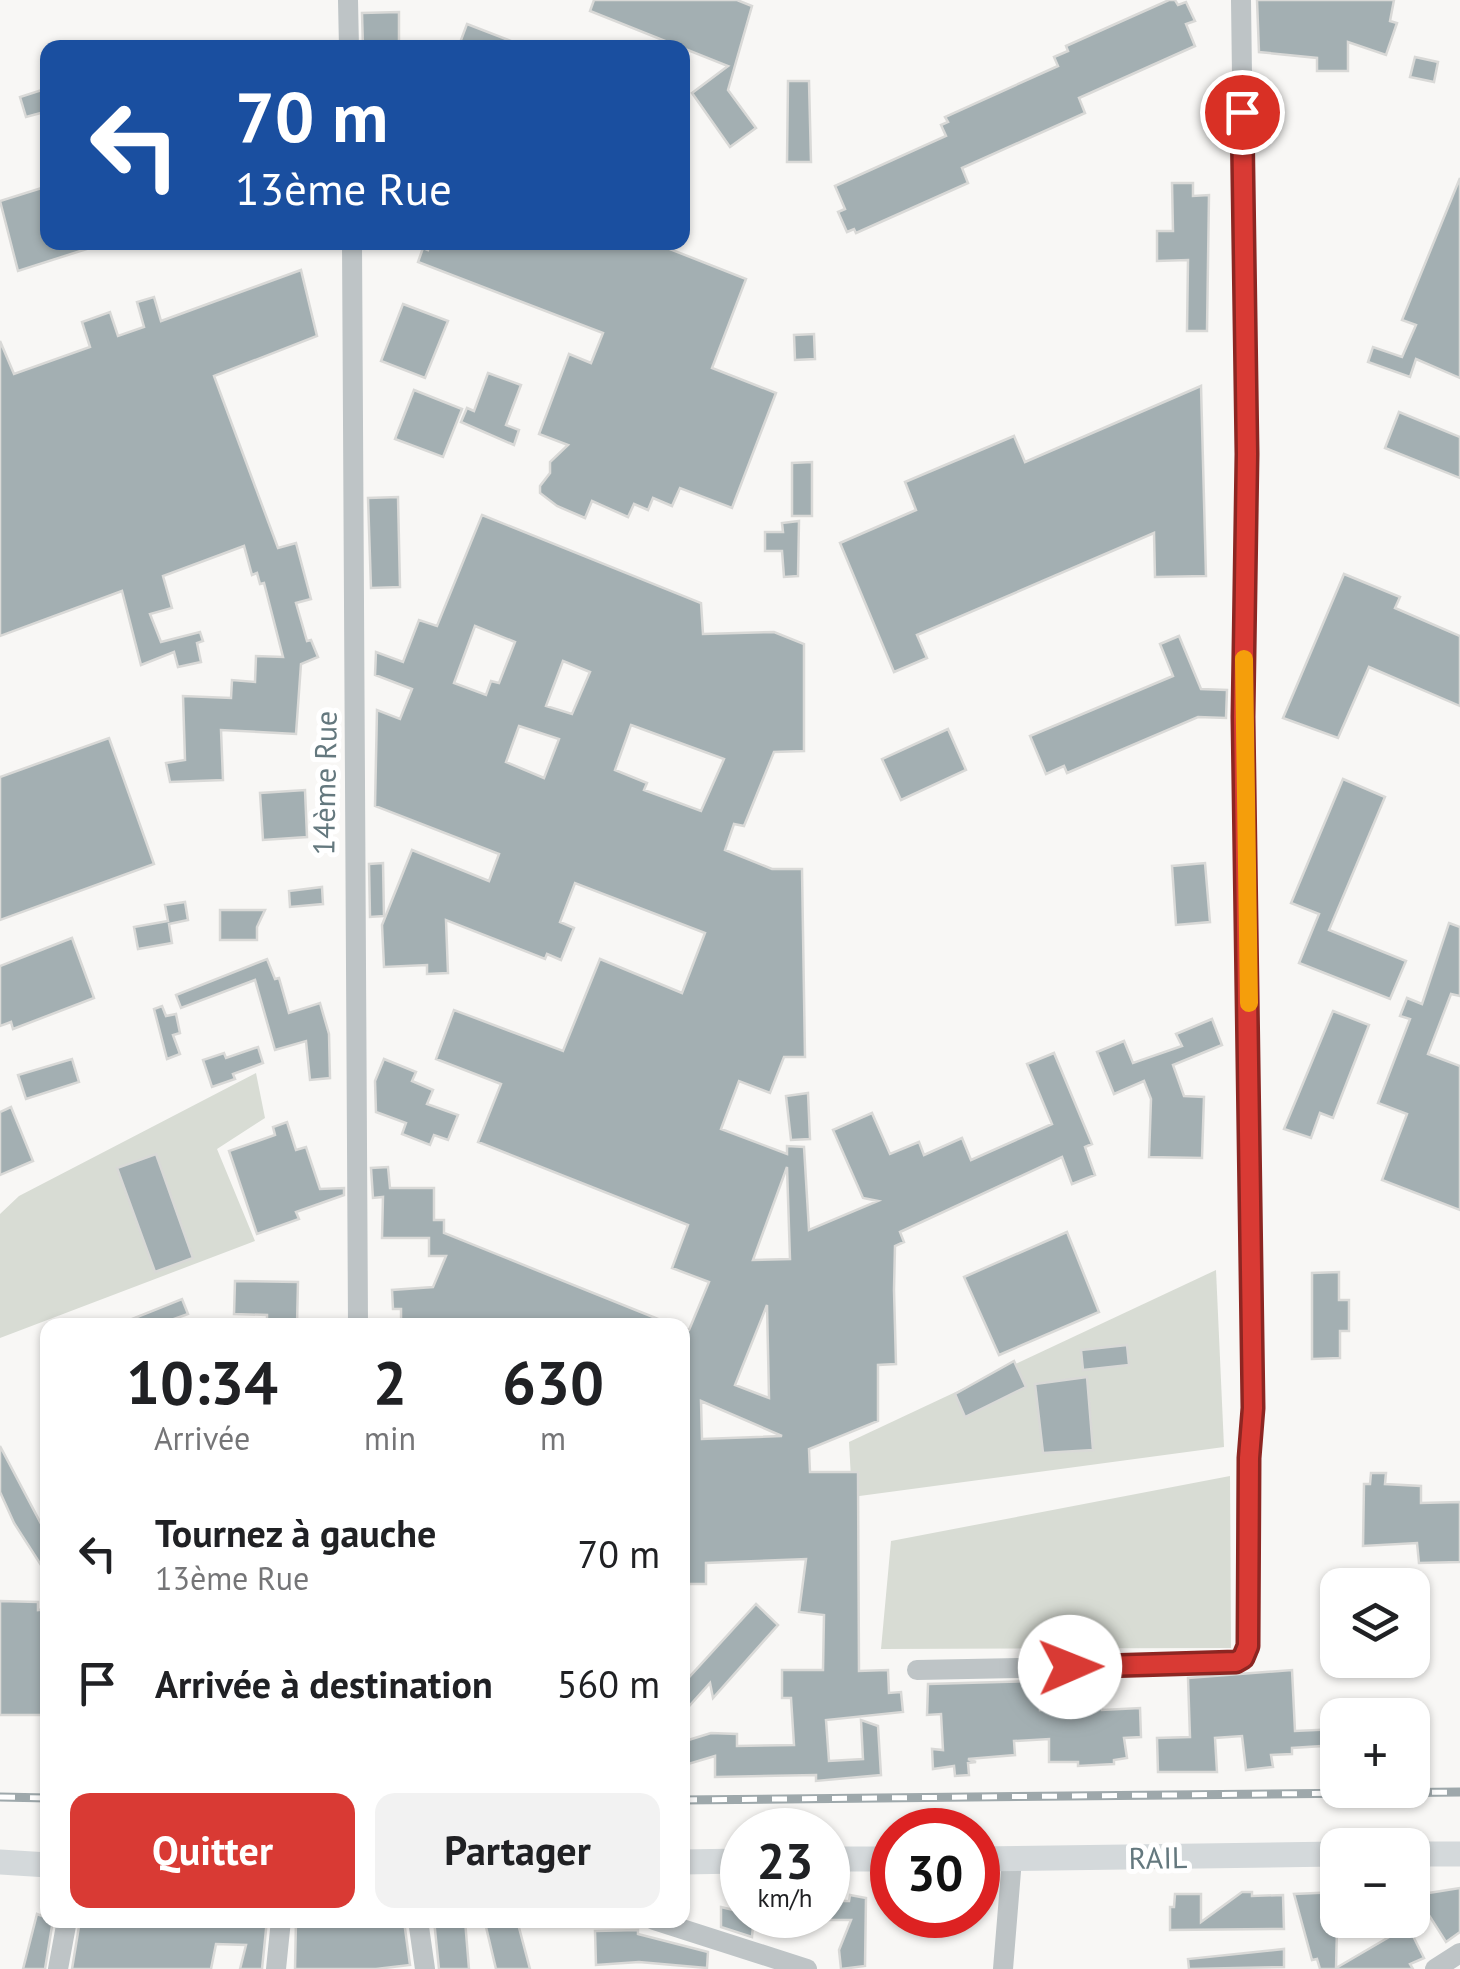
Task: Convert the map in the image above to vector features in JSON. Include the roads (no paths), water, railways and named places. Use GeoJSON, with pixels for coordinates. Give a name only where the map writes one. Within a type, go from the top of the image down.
{"type":"FeatureCollection","features":[{"type":"Feature","properties":{"kind":"main road","name":"RAIL"},"geometry":{"type":"LineString","coordinates":[[1000,1859],[1320,1854]]}},
{"type":"Feature","properties":{"kind":"main road"},"geometry":{"type":"LineString","coordinates":[[1430,1854],[1460,1854]]}},
{"type":"Feature","properties":{"kind":"main road"},"geometry":{"type":"LineString","coordinates":[[690,1862],[720,1861]]}},
{"type":"Feature","properties":{"kind":"main road"},"geometry":{"type":"LineString","coordinates":[[0,1862],[40,1864]]}},
{"type":"Feature","properties":{"kind":"street"},"geometry":{"type":"LineString","coordinates":[[348,0],[349,40]]}},
{"type":"Feature","properties":{"kind":"street"},"geometry":{"type":"LineString","coordinates":[[917,1670],[1222,1664],[1243,1658],[1248,1646],[1253,1390],[1243,717],[1247,454],[1241,0]]}},
{"type":"Feature","properties":{"kind":"street","name":"14ème Rue"},"geometry":{"type":"LineString","coordinates":[[352,250],[358,1318]]}},
{"type":"Feature","properties":{"kind":"street"},"geometry":{"type":"LineString","coordinates":[[1003,1969],[1012,1859]]}},
{"type":"Feature","properties":{"kind":"street"},"geometry":{"type":"LineString","coordinates":[[58,1969],[66,1928]]}},
{"type":"Feature","properties":{"kind":"street"},"geometry":{"type":"LineString","coordinates":[[276,1969],[280,1928]]}},
{"type":"Feature","properties":{"kind":"street"},"geometry":{"type":"LineString","coordinates":[[419,1928],[425,1969]]}},
{"type":"Feature","properties":{"kind":"street"},"geometry":{"type":"LineString","coordinates":[[679,1928],[807,1969]]}},
{"type":"Feature","properties":{"kind":"street"},"geometry":{"type":"LineString","coordinates":[[1435,1969],[1460,1952]]}},
{"type":"Feature","properties":{"kind":"railway"},"geometry":{"type":"LineString","coordinates":[[690,1800],[1460,1792]]}},
{"type":"Feature","properties":{"kind":"railway"},"geometry":{"type":"LineString","coordinates":[[0,1797],[40,1798]]}}]}
